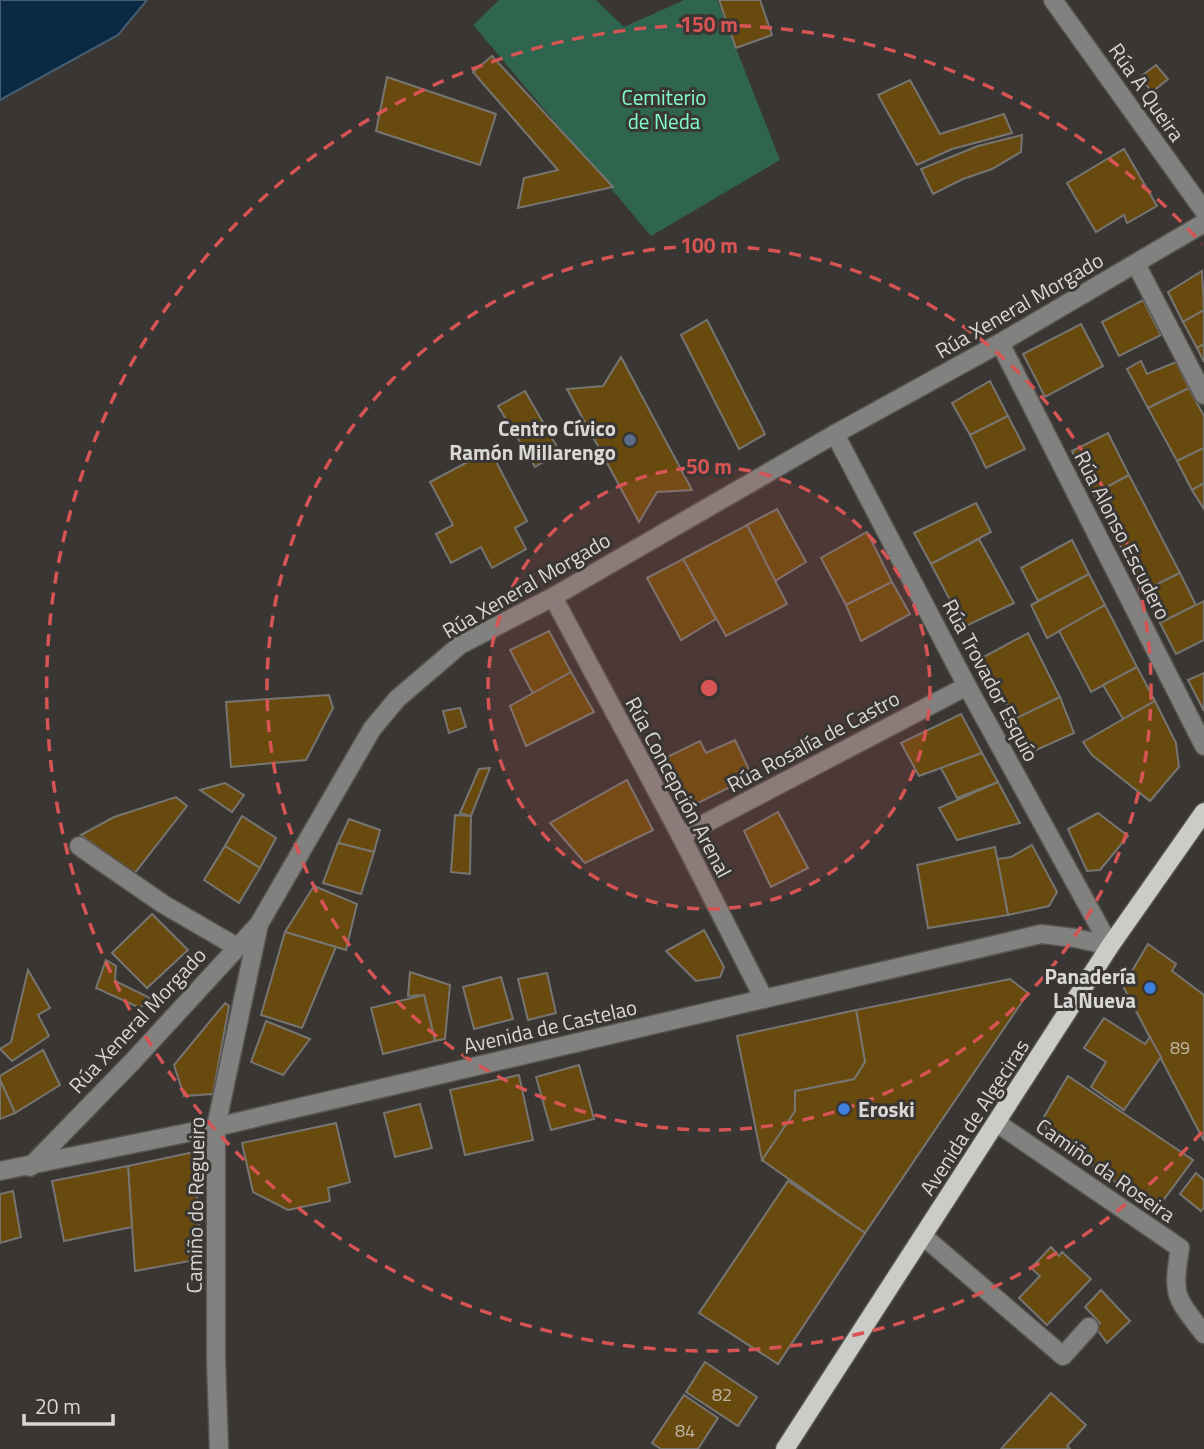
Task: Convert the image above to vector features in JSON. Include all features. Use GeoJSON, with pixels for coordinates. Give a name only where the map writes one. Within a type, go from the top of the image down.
{"type":"FeatureCollection","features":[{"type":"Feature","properties":{"kind":"main road","name":"Avenida de Algeciras"},"geometry":{"type":"LineString","coordinates":[[785,1449],[1110,946],[1204,812]]}},
{"type":"Feature","properties":{"kind":"street","name":"Rúa A Queira"},"geometry":{"type":"LineString","coordinates":[[1053,0],[1204,211]]}},
{"type":"Feature","properties":{"kind":"street","name":"Rúa Xeneral Morgado"},"geometry":{"type":"LineString","coordinates":[[30,1167],[259,924],[372,729],[397,699],[460,645],[552,597],[835,434],[1000,343],[1204,223]]}},
{"type":"Feature","properties":{"kind":"street"},"geometry":{"type":"LineString","coordinates":[[1136,264],[1204,395]]}},
{"type":"Feature","properties":{"kind":"street","name":"Rúa Alonso Escudero"},"geometry":{"type":"LineString","coordinates":[[1000,343],[1204,746]]}},
{"type":"Feature","properties":{"kind":"street","name":"Rúa Trovador Esquío"},"geometry":{"type":"LineString","coordinates":[[835,434],[967,686],[1110,946]]}},
{"type":"Feature","properties":{"kind":"street","name":"Rúa Concepción Arenal"},"geometry":{"type":"LineString","coordinates":[[552,597],[681,836],[764,999]]}},
{"type":"Feature","properties":{"kind":"street","name":"Rúa Rosalía de Castro"},"geometry":{"type":"LineString","coordinates":[[681,836],[967,686]]}},
{"type":"Feature","properties":{"kind":"street"},"geometry":{"type":"LineString","coordinates":[[79,846],[163,904],[237,947]]}},
{"type":"Feature","properties":{"kind":"street","name":"Camiño do Regueiro"},"geometry":{"type":"LineString","coordinates":[[219,1449],[215,1127],[259,924]]}},
{"type":"Feature","properties":{"kind":"street","name":"Avenida de Castelao"},"geometry":{"type":"LineString","coordinates":[[0,1171],[215,1127],[1041,934],[1075,937],[1110,946]]}},
{"type":"Feature","properties":{"kind":"street","name":"Camiño da Roseira"},"geometry":{"type":"LineString","coordinates":[[997,1123],[1180,1248],[1175,1279],[1178,1299],[1204,1334]]}},
{"type":"Feature","properties":{"kind":"street"},"geometry":{"type":"LineString","coordinates":[[923,1236],[1063,1356],[1089,1327]]}},
{"type":"Feature","properties":{"kind":"green space","name":"Cemiterio de Neda"},"geometry":{"type":"Polygon","coordinates":[[[499,0],[596,0],[624,27],[684,0],[717,0],[780,160],[651,236],[473,25],[499,0]]]}},
{"type":"Feature","properties":{"kind":"water"},"geometry":{"type":"Polygon","coordinates":[[[0,0],[147,0],[118,35],[0,100],[0,0]]]}},
{"type":"Feature","properties":{"kind":"building"},"geometry":{"type":"Polygon","coordinates":[[[719,0],[760,0],[772,35],[736,48],[719,0]]]}},
{"type":"Feature","properties":{"kind":"building"},"geometry":{"type":"Polygon","coordinates":[[[492,56],[613,187],[518,208],[524,178],[558,170],[473,72],[492,56]]]}},
{"type":"Feature","properties":{"kind":"building"},"geometry":{"type":"Polygon","coordinates":[[[1156,65],[1168,79],[1152,92],[1140,77],[1156,65]]]}},
{"type":"Feature","properties":{"kind":"building"},"geometry":{"type":"Polygon","coordinates":[[[387,77],[496,114],[480,165],[376,131],[387,77]]]}},
{"type":"Feature","properties":{"kind":"building"},"geometry":{"type":"Polygon","coordinates":[[[910,80],[940,134],[1004,114],[1012,133],[952,149],[917,165],[878,95],[910,80]]]}},
{"type":"Feature","properties":{"kind":"building"},"geometry":{"type":"Polygon","coordinates":[[[1022,135],[1021,152],[992,169],[963,179],[933,194],[921,169],[978,146],[1022,135]]]}},
{"type":"Feature","properties":{"kind":"building"},"geometry":{"type":"Polygon","coordinates":[[[1124,149],[1157,206],[1127,223],[1124,215],[1096,232],[1067,183],[1124,149]]]}},
{"type":"Feature","properties":{"kind":"building"},"geometry":{"type":"Polygon","coordinates":[[[1202,271],[1204,310],[1183,322],[1168,292],[1202,271]]]}},
{"type":"Feature","properties":{"kind":"building"},"geometry":{"type":"Polygon","coordinates":[[[1143,300],[1161,335],[1119,356],[1102,322],[1143,300]]]}},
{"type":"Feature","properties":{"kind":"building"},"geometry":{"type":"Polygon","coordinates":[[[1204,310],[1204,344],[1197,348],[1183,322],[1204,310]]]}},
{"type":"Feature","properties":{"kind":"building"},"geometry":{"type":"Polygon","coordinates":[[[707,320],[765,434],[739,449],[681,335],[707,320]]]}},
{"type":"Feature","properties":{"kind":"building"},"geometry":{"type":"Polygon","coordinates":[[[1081,324],[1103,366],[1045,397],[1023,354],[1081,324]]]}},
{"type":"Feature","properties":{"kind":"building"},"geometry":{"type":"Polygon","coordinates":[[[1204,344],[1204,362],[1197,348],[1204,344]]]}},
{"type":"Feature","properties":{"kind":"building","name":"Centro Cívico Ramón Millarengo"},"geometry":{"type":"Polygon","coordinates":[[[621,357],[692,490],[657,492],[639,522],[567,389],[603,386],[621,357]]]}},
{"type":"Feature","properties":{"kind":"building"},"geometry":{"type":"Polygon","coordinates":[[[1141,361],[1147,374],[1176,362],[1189,388],[1148,408],[1127,369],[1141,361]]]}},
{"type":"Feature","properties":{"kind":"building"},"geometry":{"type":"Polygon","coordinates":[[[990,381],[1008,416],[970,435],[952,403],[990,381]]]}},
{"type":"Feature","properties":{"kind":"building"},"geometry":{"type":"Polygon","coordinates":[[[1189,388],[1204,416],[1204,448],[1177,461],[1148,408],[1189,388]]]}},
{"type":"Feature","properties":{"kind":"building"},"geometry":{"type":"Polygon","coordinates":[[[525,391],[560,452],[535,467],[498,406],[525,391]]]}},
{"type":"Feature","properties":{"kind":"building"},"geometry":{"type":"Polygon","coordinates":[[[1008,416],[1025,449],[986,468],[970,435],[1008,416]]]}},
{"type":"Feature","properties":{"kind":"building"},"geometry":{"type":"Polygon","coordinates":[[[1108,433],[1129,475],[1094,494],[1072,451],[1108,433]]]}},
{"type":"Feature","properties":{"kind":"building"},"geometry":{"type":"Polygon","coordinates":[[[1204,448],[1204,483],[1192,490],[1177,461],[1204,448]]]}},
{"type":"Feature","properties":{"kind":"building"},"geometry":{"type":"Polygon","coordinates":[[[490,450],[527,521],[515,528],[526,549],[492,568],[481,547],[451,563],[436,534],[453,525],[430,482],[490,450]]]}},
{"type":"Feature","properties":{"kind":"building"},"geometry":{"type":"Polygon","coordinates":[[[1129,475],[1180,573],[1143,591],[1094,494],[1129,475]]]}},
{"type":"Feature","properties":{"kind":"building"},"geometry":{"type":"Polygon","coordinates":[[[1204,483],[1204,509],[1192,490],[1204,483]]]}},
{"type":"Feature","properties":{"kind":"building"},"geometry":{"type":"Polygon","coordinates":[[[976,503],[991,532],[931,564],[914,533],[976,503]]]}},
{"type":"Feature","properties":{"kind":"building"},"geometry":{"type":"Polygon","coordinates":[[[777,509],[806,562],[775,581],[747,525],[777,509]]]}},
{"type":"Feature","properties":{"kind":"building"},"geometry":{"type":"Polygon","coordinates":[[[747,525],[787,604],[726,636],[683,559],[747,525]]]}},
{"type":"Feature","properties":{"kind":"building"},"geometry":{"type":"Polygon","coordinates":[[[867,532],[892,582],[846,605],[821,558],[867,532]]]}},
{"type":"Feature","properties":{"kind":"building"},"geometry":{"type":"Polygon","coordinates":[[[979,539],[1014,603],[964,627],[931,564],[979,539]]]}},
{"type":"Feature","properties":{"kind":"building"},"geometry":{"type":"Polygon","coordinates":[[[1072,540],[1089,574],[1038,601],[1021,568],[1072,540]]]}},
{"type":"Feature","properties":{"kind":"building"},"geometry":{"type":"Polygon","coordinates":[[[683,559],[716,619],[681,640],[647,578],[683,559]]]}},
{"type":"Feature","properties":{"kind":"building"},"geometry":{"type":"Polygon","coordinates":[[[1180,573],[1196,605],[1160,623],[1143,591],[1180,573]]]}},
{"type":"Feature","properties":{"kind":"building"},"geometry":{"type":"Polygon","coordinates":[[[1089,574],[1105,605],[1047,638],[1031,605],[1089,574]]]}},
{"type":"Feature","properties":{"kind":"building"},"geometry":{"type":"Polygon","coordinates":[[[892,582],[910,614],[861,641],[846,605],[892,582]]]}},
{"type":"Feature","properties":{"kind":"building"},"geometry":{"type":"Polygon","coordinates":[[[1204,601],[1204,640],[1176,654],[1160,623],[1204,601]]]}},
{"type":"Feature","properties":{"kind":"building"},"geometry":{"type":"Polygon","coordinates":[[[1105,605],[1137,667],[1091,692],[1059,631],[1105,605]]]}},
{"type":"Feature","properties":{"kind":"building"},"geometry":{"type":"Polygon","coordinates":[[[549,631],[571,672],[533,694],[510,650],[549,631]]]}},
{"type":"Feature","properties":{"kind":"building"},"geometry":{"type":"Polygon","coordinates":[[[1028,633],[1060,697],[1015,719],[982,658],[1028,633]]]}},
{"type":"Feature","properties":{"kind":"building"},"geometry":{"type":"Polygon","coordinates":[[[1137,667],[1155,701],[1123,719],[1103,685],[1137,667]]]}},
{"type":"Feature","properties":{"kind":"building"},"geometry":{"type":"Polygon","coordinates":[[[571,672],[594,712],[526,746],[510,706],[571,672]]]}},
{"type":"Feature","properties":{"kind":"building"},"geometry":{"type":"Polygon","coordinates":[[[1204,673],[1204,711],[1188,680],[1204,673]]]}},
{"type":"Feature","properties":{"kind":"building"},"geometry":{"type":"Polygon","coordinates":[[[329,695],[333,708],[306,760],[231,767],[226,702],[329,695]]]}},
{"type":"Feature","properties":{"kind":"building"},"geometry":{"type":"Polygon","coordinates":[[[1060,697],[1074,733],[1032,752],[1015,719],[1060,697]]]}},
{"type":"Feature","properties":{"kind":"building"},"geometry":{"type":"Polygon","coordinates":[[[1155,701],[1176,743],[1179,767],[1150,801],[1092,755],[1083,742],[1155,701]]]}},
{"type":"Feature","properties":{"kind":"building"},"geometry":{"type":"Polygon","coordinates":[[[460,708],[466,727],[449,733],[443,711],[460,708]]]}},
{"type":"Feature","properties":{"kind":"building"},"geometry":{"type":"Polygon","coordinates":[[[961,714],[982,753],[919,776],[901,743],[961,714]]]}},
{"type":"Feature","properties":{"kind":"building"},"geometry":{"type":"Polygon","coordinates":[[[735,740],[752,776],[688,808],[663,759],[700,741],[706,753],[735,740]]]}},
{"type":"Feature","properties":{"kind":"building"},"geometry":{"type":"Polygon","coordinates":[[[982,753],[998,782],[957,798],[941,768],[982,753]]]}},
{"type":"Feature","properties":{"kind":"building"},"geometry":{"type":"Polygon","coordinates":[[[490,768],[471,816],[460,813],[479,769],[490,768]]]}},
{"type":"Feature","properties":{"kind":"building"},"geometry":{"type":"Polygon","coordinates":[[[627,780],[653,830],[585,863],[550,823],[627,780]]]}},
{"type":"Feature","properties":{"kind":"building"},"geometry":{"type":"Polygon","coordinates":[[[998,782],[1020,823],[957,840],[939,808],[998,782]]]}},
{"type":"Feature","properties":{"kind":"building"},"geometry":{"type":"Polygon","coordinates":[[[225,783],[244,795],[232,812],[200,790],[225,783]]]}},
{"type":"Feature","properties":{"kind":"building"},"geometry":{"type":"Polygon","coordinates":[[[176,797],[187,806],[134,874],[81,835],[114,817],[176,797]]]}},
{"type":"Feature","properties":{"kind":"building"},"geometry":{"type":"Polygon","coordinates":[[[778,812],[808,868],[771,887],[744,831],[778,812]]]}},
{"type":"Feature","properties":{"kind":"building"},"geometry":{"type":"Polygon","coordinates":[[[1098,813],[1128,836],[1100,870],[1087,871],[1068,829],[1098,813]]]}},
{"type":"Feature","properties":{"kind":"building"},"geometry":{"type":"Polygon","coordinates":[[[455,815],[471,816],[470,874],[451,872],[455,815]]]}},
{"type":"Feature","properties":{"kind":"building"},"geometry":{"type":"Polygon","coordinates":[[[242,816],[276,838],[260,868],[225,846],[242,816]]]}},
{"type":"Feature","properties":{"kind":"building"},"geometry":{"type":"Polygon","coordinates":[[[349,819],[380,830],[374,852],[338,843],[349,819]]]}},
{"type":"Feature","properties":{"kind":"building"},"geometry":{"type":"Polygon","coordinates":[[[338,843],[374,852],[361,894],[323,883],[338,843]]]}},
{"type":"Feature","properties":{"kind":"building"},"geometry":{"type":"Polygon","coordinates":[[[1032,845],[1057,892],[1049,906],[1008,915],[997,859],[1011,857],[1032,845]]]}},
{"type":"Feature","properties":{"kind":"building"},"geometry":{"type":"Polygon","coordinates":[[[225,846],[260,868],[239,903],[204,880],[225,846]]]}},
{"type":"Feature","properties":{"kind":"building"},"geometry":{"type":"Polygon","coordinates":[[[995,847],[1008,915],[928,928],[917,865],[995,847]]]}},
{"type":"Feature","properties":{"kind":"building"},"geometry":{"type":"Polygon","coordinates":[[[314,886],[357,904],[346,950],[285,932],[314,886]]]}},
{"type":"Feature","properties":{"kind":"building"},"geometry":{"type":"Polygon","coordinates":[[[152,914],[188,950],[147,988],[112,953],[152,914]]]}},
{"type":"Feature","properties":{"kind":"building"},"geometry":{"type":"Polygon","coordinates":[[[704,930],[724,967],[720,977],[696,981],[666,951],[704,930]]]}},
{"type":"Feature","properties":{"kind":"building"},"geometry":{"type":"Polygon","coordinates":[[[285,932],[336,947],[302,1028],[261,1015],[285,932]]]}},
{"type":"Feature","properties":{"kind":"building"},"geometry":{"type":"Polygon","coordinates":[[[1148,944],[1176,964],[1172,971],[1204,995],[1204,1141],[1123,986],[1148,944]]]}},
{"type":"Feature","properties":{"kind":"building"},"geometry":{"type":"Polygon","coordinates":[[[106,960],[116,966],[115,981],[150,998],[140,1008],[96,988],[106,960]]]}},
{"type":"Feature","properties":{"kind":"building"},"geometry":{"type":"Polygon","coordinates":[[[28,970],[50,1008],[38,1015],[49,1036],[12,1061],[0,1049],[11,1042],[28,970]]]}},
{"type":"Feature","properties":{"kind":"building"},"geometry":{"type":"Polygon","coordinates":[[[410,972],[450,985],[445,1039],[435,1041],[424,995],[408,996],[410,972]]]}},
{"type":"Feature","properties":{"kind":"building"},"geometry":{"type":"Polygon","coordinates":[[[547,973],[556,1013],[528,1020],[518,979],[547,973]]]}},
{"type":"Feature","properties":{"kind":"building"},"geometry":{"type":"Polygon","coordinates":[[[501,977],[513,1019],[474,1029],[463,987],[501,977]]]}},
{"type":"Feature","properties":{"kind":"building"},"geometry":{"type":"Polygon","coordinates":[[[1010,979],[1028,993],[865,1233],[762,1160],[795,1111],[795,1091],[854,1079],[865,1062],[856,1010],[1010,979]]]}},
{"type":"Feature","properties":{"kind":"building"},"geometry":{"type":"Polygon","coordinates":[[[424,995],[435,1041],[383,1054],[371,1008],[424,995]]]}},
{"type":"Feature","properties":{"kind":"building"},"geometry":{"type":"Polygon","coordinates":[[[225,1003],[229,1006],[213,1094],[184,1096],[174,1065],[225,1003]]]}},
{"type":"Feature","properties":{"kind":"building"},"geometry":{"type":"Polygon","coordinates":[[[856,1010],[865,1062],[854,1079],[795,1091],[795,1111],[762,1160],[737,1036],[856,1010]]]}},
{"type":"Feature","properties":{"kind":"building"},"geometry":{"type":"Polygon","coordinates":[[[1104,1018],[1145,1044],[1150,1037],[1161,1057],[1124,1110],[1091,1087],[1106,1062],[1084,1048],[1104,1018]]]}},
{"type":"Feature","properties":{"kind":"building"},"geometry":{"type":"Polygon","coordinates":[[[266,1021],[310,1039],[283,1075],[251,1062],[266,1021]]]}},
{"type":"Feature","properties":{"kind":"building"},"geometry":{"type":"Polygon","coordinates":[[[43,1050],[60,1085],[15,1113],[0,1076],[43,1050]]]}},
{"type":"Feature","properties":{"kind":"building"},"geometry":{"type":"Polygon","coordinates":[[[579,1065],[594,1119],[551,1130],[536,1077],[579,1065]]]}},
{"type":"Feature","properties":{"kind":"building"},"geometry":{"type":"Polygon","coordinates":[[[519,1075],[533,1140],[465,1155],[450,1090],[519,1075]]]}},
{"type":"Feature","properties":{"kind":"building"},"geometry":{"type":"Polygon","coordinates":[[[1068,1076],[1193,1160],[1156,1210],[1047,1134],[1044,1117],[1068,1076]]]}},
{"type":"Feature","properties":{"kind":"building"},"geometry":{"type":"Polygon","coordinates":[[[0,1080],[15,1113],[0,1119],[0,1080]]]}},
{"type":"Feature","properties":{"kind":"building"},"geometry":{"type":"Polygon","coordinates":[[[420,1104],[432,1148],[395,1157],[384,1113],[420,1104]]]}},
{"type":"Feature","properties":{"kind":"building"},"geometry":{"type":"Polygon","coordinates":[[[336,1123],[350,1182],[328,1188],[330,1201],[288,1210],[253,1192],[242,1143],[336,1123]]]}},
{"type":"Feature","properties":{"kind":"building"},"geometry":{"type":"Polygon","coordinates":[[[194,1152],[201,1259],[135,1271],[128,1166],[194,1152]]]}},
{"type":"Feature","properties":{"kind":"building"},"geometry":{"type":"Polygon","coordinates":[[[128,1166],[132,1227],[64,1241],[52,1181],[128,1166]]]}},
{"type":"Feature","properties":{"kind":"building"},"geometry":{"type":"Polygon","coordinates":[[[1196,1173],[1204,1180],[1204,1207],[1201,1211],[1180,1194],[1196,1173]]]}},
{"type":"Feature","properties":{"kind":"building"},"geometry":{"type":"Polygon","coordinates":[[[788,1181],[865,1233],[778,1364],[699,1313],[788,1181]]]}},
{"type":"Feature","properties":{"kind":"building"},"geometry":{"type":"Polygon","coordinates":[[[13,1191],[21,1237],[0,1243],[0,1194],[13,1191]]]}},
{"type":"Feature","properties":{"kind":"building"},"geometry":{"type":"Polygon","coordinates":[[[1051,1247],[1059,1256],[1062,1252],[1091,1279],[1047,1325],[1019,1298],[1040,1276],[1031,1268],[1051,1247]]]}},
{"type":"Feature","properties":{"kind":"building"},"geometry":{"type":"Polygon","coordinates":[[[1101,1290],[1130,1321],[1107,1343],[1096,1328],[1100,1323],[1085,1307],[1101,1290]]]}},
{"type":"Feature","properties":{"kind":"building"},"geometry":{"type":"Polygon","coordinates":[[[705,1362],[757,1397],[738,1426],[686,1392],[705,1362]]]}},
{"type":"Feature","properties":{"kind":"building"},"geometry":{"type":"Polygon","coordinates":[[[1051,1393],[1086,1425],[1067,1446],[1070,1449],[1001,1449],[1051,1393]]]}},
{"type":"Feature","properties":{"kind":"building"},"geometry":{"type":"Polygon","coordinates":[[[684,1395],[718,1418],[698,1449],[661,1449],[652,1443],[684,1395]]]}},
{"type":"Feature","properties":{"kind":"place","name":"Centro Cívico Ramón Millarengo"},"geometry":{"type":"Point","coordinates":[630,440]}},
{"type":"Feature","properties":{"kind":"place","name":"Panadería La Nueva"},"geometry":{"type":"Point","coordinates":[1150,988]}},
{"type":"Feature","properties":{"kind":"place","name":"Eroski"},"geometry":{"type":"Point","coordinates":[844,1109]}}]}
